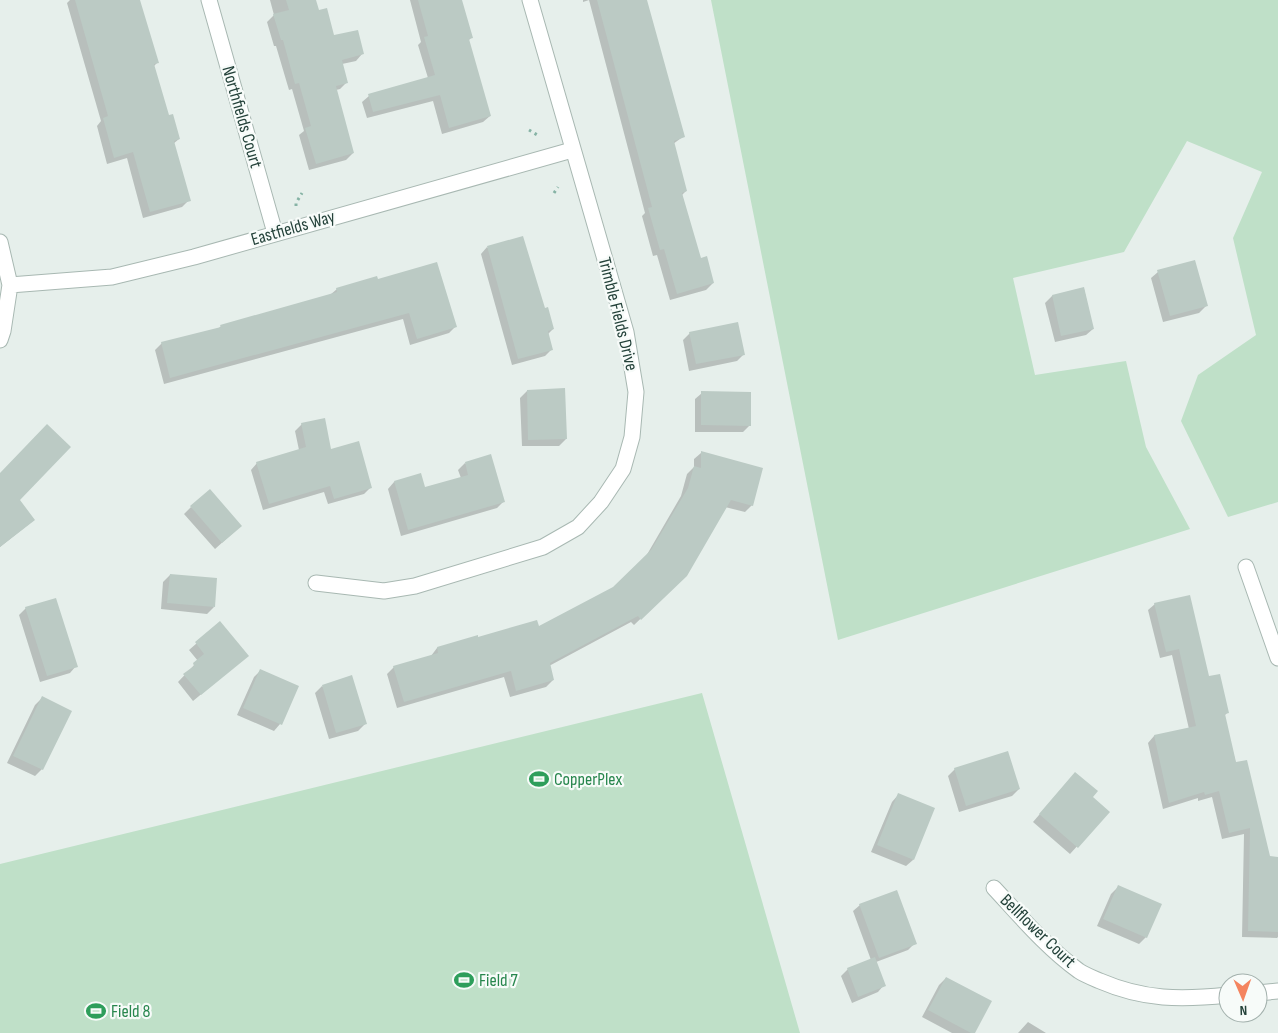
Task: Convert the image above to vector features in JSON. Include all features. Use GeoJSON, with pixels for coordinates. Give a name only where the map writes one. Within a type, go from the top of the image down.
{"type":"FeatureCollection","features":[{"type":"Feature","properties":{"kind":"street","name":"Northfields Court"},"geometry":{"type":"LineString","coordinates":[[208,0],[275,233]]}},
{"type":"Feature","properties":{"kind":"street","name":"Trimble Fields Drive"},"geometry":{"type":"LineString","coordinates":[[316,583],[384,591],[414,586],[543,547],[578,527],[601,502],[623,469],[632,437],[636,392],[626,332],[530,0]]}},
{"type":"Feature","properties":{"kind":"street","name":"Eastfields Way"},"geometry":{"type":"LineString","coordinates":[[10,285],[112,277],[194,257],[572,150]]}},
{"type":"Feature","properties":{"kind":"street"},"geometry":{"type":"LineString","coordinates":[[0,242],[10,285],[3,332],[0,340]]}},
{"type":"Feature","properties":{"kind":"street"},"geometry":{"type":"LineString","coordinates":[[1246,566],[1278,658]]}},
{"type":"Feature","properties":{"kind":"street","name":"Bellflower Court"},"geometry":{"type":"LineString","coordinates":[[994,888],[1046,944],[1081,972],[1122,990],[1160,997],[1200,998],[1218,996]]}},
{"type":"Feature","properties":{"kind":"path"},"geometry":{"type":"LineString","coordinates":[[529,130],[539,136]]}},
{"type":"Feature","properties":{"kind":"path"},"geometry":{"type":"LineString","coordinates":[[554,193],[558,187]]}},
{"type":"Feature","properties":{"kind":"path"},"geometry":{"type":"LineString","coordinates":[[296,203],[302,193]]}},
{"type":"Feature","properties":{"kind":"green space"},"geometry":{"type":"Polygon","coordinates":[[[711,0],[1278,0],[1278,502],[1228,517],[1181,421],[1198,375],[1256,335],[1233,238],[1262,172],[1187,141],[1124,252],[1013,278],[1035,375],[1126,361],[1146,447],[1190,529],[838,640],[711,0]]]}},
{"type":"Feature","properties":{"kind":"green space","name":"CopperPlex"},"geometry":{"type":"Polygon","coordinates":[[[702,693],[800,1033],[0,1033],[0,864],[702,693]]]}},
{"type":"Feature","properties":{"kind":"building"},"geometry":{"type":"Polygon","coordinates":[[[75,0],[140,0],[159,63],[154,64],[169,115],[173,114],[180,139],[174,141],[191,201],[150,212],[133,152],[114,158],[103,118],[108,116],[75,0]]]}},
{"type":"Feature","properties":{"kind":"building"},"geometry":{"type":"Polygon","coordinates":[[[286,0],[316,0],[319,10],[327,8],[334,35],[358,30],[364,54],[342,60],[348,83],[336,86],[354,153],[316,164],[305,128],[311,126],[299,83],[295,84],[283,40],[281,40],[273,14],[289,10],[286,0]]]}},
{"type":"Feature","properties":{"kind":"building"},"geometry":{"type":"Polygon","coordinates":[[[418,0],[462,0],[473,38],[469,39],[491,116],[449,128],[440,95],[373,112],[368,94],[435,75],[424,37],[428,36],[418,0]]]}},
{"type":"Feature","properties":{"kind":"building"},"geometry":{"type":"Polygon","coordinates":[[[597,0],[647,0],[685,137],[674,141],[687,191],[682,193],[701,258],[707,256],[714,283],[677,294],[664,249],[660,250],[648,208],[652,207],[597,0]]]}},
{"type":"Feature","properties":{"kind":"building"},"geometry":{"type":"Polygon","coordinates":[[[523,236],[545,308],[548,307],[554,329],[548,331],[553,350],[518,359],[487,246],[523,236]]]}},
{"type":"Feature","properties":{"kind":"building"},"geometry":{"type":"Polygon","coordinates":[[[1195,260],[1208,306],[1170,316],[1157,270],[1195,260]]]}},
{"type":"Feature","properties":{"kind":"building"},"geometry":{"type":"Polygon","coordinates":[[[437,262],[457,327],[417,339],[409,313],[170,378],[161,342],[221,327],[220,325],[337,292],[336,288],[377,276],[378,279],[437,262]]]}},
{"type":"Feature","properties":{"kind":"building"},"geometry":{"type":"Polygon","coordinates":[[[1084,287],[1094,329],[1061,336],[1052,295],[1084,287]]]}},
{"type":"Feature","properties":{"kind":"building"},"geometry":{"type":"Polygon","coordinates":[[[738,322],[745,355],[696,364],[689,332],[738,322]]]}},
{"type":"Feature","properties":{"kind":"building"},"geometry":{"type":"Polygon","coordinates":[[[565,388],[567,439],[528,440],[527,390],[565,388]]]}},
{"type":"Feature","properties":{"kind":"building"},"geometry":{"type":"Polygon","coordinates":[[[701,391],[751,392],[751,426],[701,425],[701,391]]]}},
{"type":"Feature","properties":{"kind":"building"},"geometry":{"type":"Polygon","coordinates":[[[325,418],[331,449],[359,441],[372,488],[334,499],[330,486],[269,504],[256,462],[306,447],[301,423],[325,418]]]}},
{"type":"Feature","properties":{"kind":"building"},"geometry":{"type":"Polygon","coordinates":[[[47,424],[71,447],[20,500],[35,520],[0,547],[0,473],[47,424]]]}},
{"type":"Feature","properties":{"kind":"building"},"geometry":{"type":"Polygon","coordinates":[[[701,451],[763,468],[753,506],[731,500],[687,576],[641,620],[638,616],[550,663],[554,680],[516,691],[511,671],[404,702],[393,666],[438,653],[437,647],[478,635],[478,637],[537,620],[539,626],[613,587],[651,550],[688,488],[694,466],[701,468],[701,451]]]}},
{"type":"Feature","properties":{"kind":"building"},"geometry":{"type":"Polygon","coordinates":[[[491,454],[505,502],[408,530],[394,481],[421,473],[425,487],[468,475],[465,462],[491,454]]]}},
{"type":"Feature","properties":{"kind":"building"},"geometry":{"type":"Polygon","coordinates":[[[210,489],[242,526],[222,543],[190,506],[210,489]]]}},
{"type":"Feature","properties":{"kind":"building"},"geometry":{"type":"Polygon","coordinates":[[[170,574],[217,578],[215,607],[167,603],[170,574]]]}},
{"type":"Feature","properties":{"kind":"building"},"geometry":{"type":"Polygon","coordinates":[[[1190,595],[1209,676],[1220,674],[1229,713],[1225,714],[1236,762],[1247,760],[1270,856],[1278,857],[1278,932],[1248,931],[1250,828],[1229,833],[1219,791],[1205,795],[1204,792],[1169,803],[1154,735],[1196,726],[1179,649],[1166,652],[1154,603],[1190,595]]]}},
{"type":"Feature","properties":{"kind":"building"},"geometry":{"type":"Polygon","coordinates":[[[56,598],[78,667],[47,676],[25,607],[56,598]]]}},
{"type":"Feature","properties":{"kind":"building"},"geometry":{"type":"Polygon","coordinates":[[[220,621],[249,656],[201,695],[183,674],[194,666],[193,663],[204,654],[195,642],[220,621]]]}},
{"type":"Feature","properties":{"kind":"building"},"geometry":{"type":"Polygon","coordinates":[[[260,669],[299,686],[282,725],[243,708],[260,669]]]}},
{"type":"Feature","properties":{"kind":"building"},"geometry":{"type":"Polygon","coordinates":[[[352,675],[367,724],[336,733],[322,685],[352,675]]]}},
{"type":"Feature","properties":{"kind":"building"},"geometry":{"type":"Polygon","coordinates":[[[42,696],[72,711],[43,770],[13,756],[42,696]]]}},
{"type":"Feature","properties":{"kind":"building"},"geometry":{"type":"Polygon","coordinates":[[[1008,751],[1020,789],[966,806],[954,768],[1008,751]]]}},
{"type":"Feature","properties":{"kind":"building"},"geometry":{"type":"Polygon","coordinates":[[[1075,772],[1098,791],[1093,797],[1110,812],[1078,848],[1039,814],[1075,772]]]}},
{"type":"Feature","properties":{"kind":"building"},"geometry":{"type":"Polygon","coordinates":[[[898,793],[935,808],[914,860],[877,845],[898,793]]]}},
{"type":"Feature","properties":{"kind":"building"},"geometry":{"type":"Polygon","coordinates":[[[1118,885],[1162,904],[1147,938],[1103,919],[1118,885]]]}},
{"type":"Feature","properties":{"kind":"building"},"geometry":{"type":"Polygon","coordinates":[[[897,890],[917,944],[879,958],[859,904],[897,890]]]}},
{"type":"Feature","properties":{"kind":"building"},"geometry":{"type":"Polygon","coordinates":[[[875,957],[886,986],[858,997],[847,968],[875,957]]]}},
{"type":"Feature","properties":{"kind":"building"},"geometry":{"type":"Polygon","coordinates":[[[946,977],[992,1001],[975,1033],[971,1033],[928,1010],[946,977]]]}},
{"type":"Feature","properties":{"kind":"place","name":"CopperPlex"},"geometry":{"type":"Point","coordinates":[539,779]}},
{"type":"Feature","properties":{"kind":"place","name":"Field 7"},"geometry":{"type":"Point","coordinates":[464,980]}},
{"type":"Feature","properties":{"kind":"place","name":"Field 8"},"geometry":{"type":"Point","coordinates":[96,1011]}}]}
